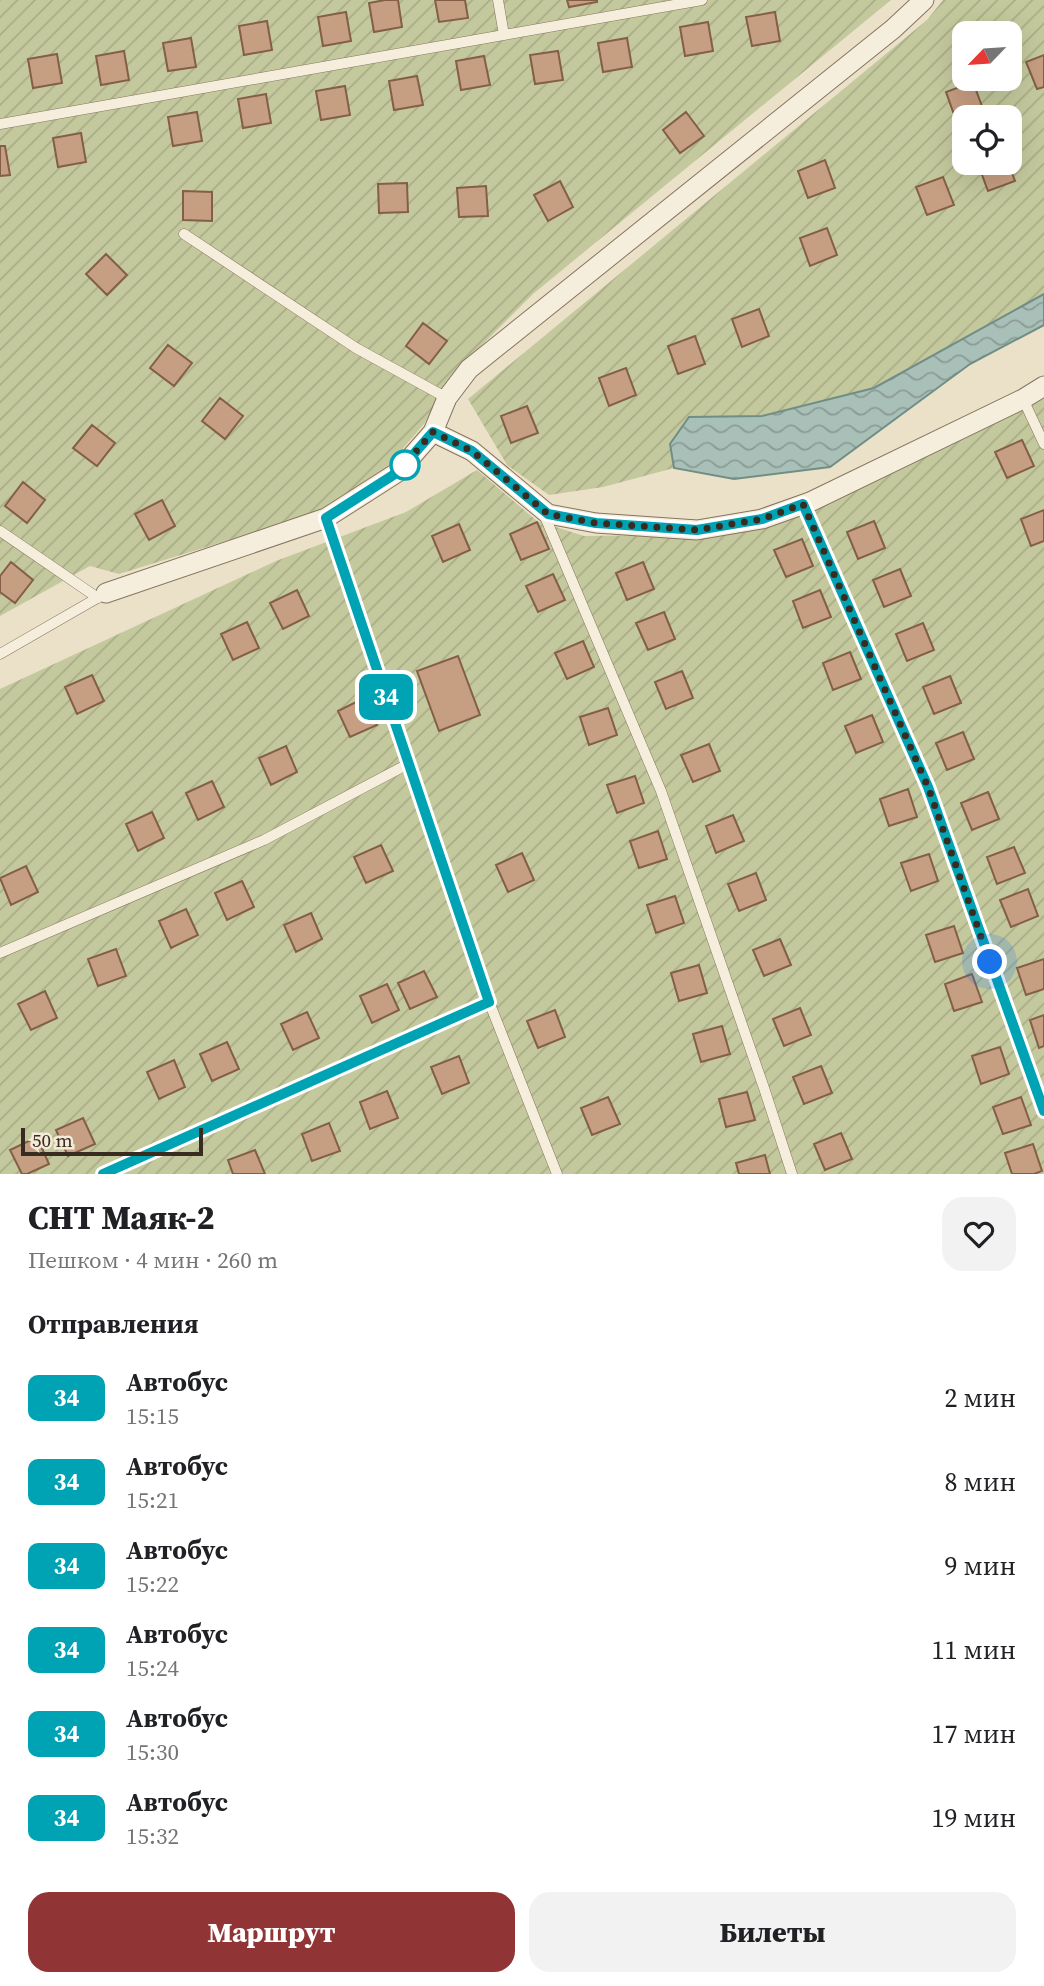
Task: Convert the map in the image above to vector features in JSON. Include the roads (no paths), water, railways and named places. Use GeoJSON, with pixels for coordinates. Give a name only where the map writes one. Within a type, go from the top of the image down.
{"type":"FeatureCollection","features":[{"type":"Feature","properties":{"kind":"street"},"geometry":{"type":"LineString","coordinates":[[102,595],[326,518],[398,472],[433,432],[447,398],[469,369],[893,29],[924,0]]}},
{"type":"Feature","properties":{"kind":"street"},"geometry":{"type":"LineString","coordinates":[[433,432],[472,451],[548,514],[596,523],[697,530],[762,519],[803,504],[1023,400],[1044,386]]}},
{"type":"Feature","properties":{"kind":"lane"},"geometry":{"type":"LineString","coordinates":[[498,0],[504,35]]}},
{"type":"Feature","properties":{"kind":"lane"},"geometry":{"type":"LineString","coordinates":[[0,124],[702,0]]}},
{"type":"Feature","properties":{"kind":"lane"},"geometry":{"type":"LineString","coordinates":[[184,234],[356,348],[447,398]]}},
{"type":"Feature","properties":{"kind":"lane"},"geometry":{"type":"LineString","coordinates":[[1023,400],[1044,444]]}},
{"type":"Feature","properties":{"kind":"lane"},"geometry":{"type":"LineString","coordinates":[[803,504],[928,787],[1044,1111]]}},
{"type":"Feature","properties":{"kind":"lane"},"geometry":{"type":"LineString","coordinates":[[541,508],[662,792],[792,1174]]}},
{"type":"Feature","properties":{"kind":"lane"},"geometry":{"type":"LineString","coordinates":[[326,518],[489,1002],[557,1174]]}},
{"type":"Feature","properties":{"kind":"lane"},"geometry":{"type":"LineString","coordinates":[[0,531],[102,595],[0,654]]}},
{"type":"Feature","properties":{"kind":"lane"},"geometry":{"type":"LineString","coordinates":[[0,954],[264,840],[408,764]]}},
{"type":"Feature","properties":{"kind":"lane"},"geometry":{"type":"LineString","coordinates":[[103,1174],[489,1002]]}},
{"type":"Feature","properties":{"kind":"water"},"geometry":{"type":"Polygon","coordinates":[[[1044,294],[1044,325],[970,364],[830,467],[734,479],[674,468],[670,444],[689,417],[762,416],[874,388],[1044,294]]]}}]}
